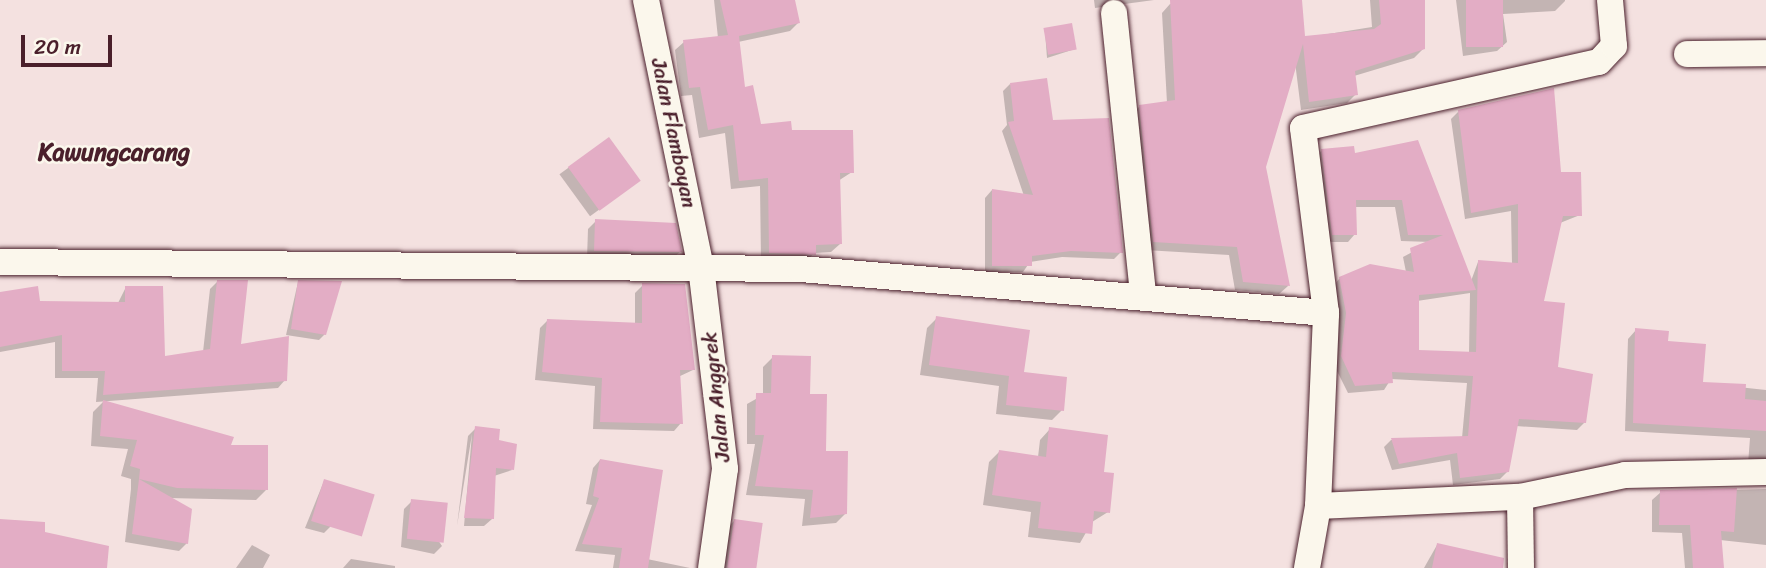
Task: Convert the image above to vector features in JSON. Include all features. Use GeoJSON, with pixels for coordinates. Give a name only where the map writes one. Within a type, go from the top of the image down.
{"type":"FeatureCollection","features":[{"type":"Feature","properties":{"kind":"street","name":"Jalan Flamboyan"},"geometry":{"type":"LineString","coordinates":[[646,0],[701,267]]}},
{"type":"Feature","properties":{"kind":"street"},"geometry":{"type":"LineString","coordinates":[[1307,568],[1318,506],[1326,313],[1303,128],[1599,62],[1614,46],[1609,0]]}},
{"type":"Feature","properties":{"kind":"street"},"geometry":{"type":"LineString","coordinates":[[1114,13],[1143,296]]}},
{"type":"Feature","properties":{"kind":"street"},"geometry":{"type":"LineString","coordinates":[[1687,54],[1766,53]]}},
{"type":"Feature","properties":{"kind":"street"},"geometry":{"type":"LineString","coordinates":[[0,262],[701,267],[1143,296],[1326,313]]}},
{"type":"Feature","properties":{"kind":"street","name":"Jalan Anggrek"},"geometry":{"type":"LineString","coordinates":[[701,267],[725,469],[711,568]]}},
{"type":"Feature","properties":{"kind":"street"},"geometry":{"type":"LineString","coordinates":[[1318,506],[1520,497],[1625,475],[1766,472]]}},
{"type":"Feature","properties":{"kind":"street"},"geometry":{"type":"LineString","coordinates":[[1520,497],[1521,568]]}},
{"type":"Feature","properties":{"kind":"building"},"geometry":{"type":"Polygon","coordinates":[[[720,0],[795,0],[800,23],[739,36],[745,87],[753,85],[761,124],[791,121],[792,130],[853,130],[854,173],[840,173],[842,244],[816,245],[816,255],[769,253],[768,178],[739,181],[733,125],[708,130],[700,87],[689,88],[683,40],[728,35],[720,0]]]}},
{"type":"Feature","properties":{"kind":"building"},"geometry":{"type":"Polygon","coordinates":[[[1170,0],[1302,0],[1305,36],[1374,29],[1381,24],[1379,0],[1425,0],[1425,49],[1355,71],[1358,95],[1309,102],[1303,44],[1266,167],[1290,286],[1243,282],[1237,247],[1153,242],[1139,105],[1175,100],[1170,0]]]}},
{"type":"Feature","properties":{"kind":"building"},"geometry":{"type":"Polygon","coordinates":[[[1466,0],[1503,0],[1503,47],[1466,47],[1466,0]]]}},
{"type":"Feature","properties":{"kind":"building"},"geometry":{"type":"Polygon","coordinates":[[[1072,23],[1077,50],[1048,55],[1043,28],[1072,23]]]}},
{"type":"Feature","properties":{"kind":"building"},"geometry":{"type":"Polygon","coordinates":[[[1047,78],[1053,120],[1109,118],[1123,253],[1071,251],[1032,256],[1032,266],[992,266],[992,189],[1033,195],[1008,122],[1014,121],[1010,83],[1047,78]]]}},
{"type":"Feature","properties":{"kind":"building"},"geometry":{"type":"Polygon","coordinates":[[[1554,88],[1561,172],[1581,172],[1582,216],[1563,216],[1544,301],[1565,303],[1558,367],[1593,374],[1586,423],[1519,419],[1509,472],[1460,478],[1457,453],[1399,464],[1391,438],[1468,436],[1473,376],[1392,372],[1393,383],[1355,386],[1341,356],[1346,313],[1339,277],[1370,264],[1414,272],[1410,248],[1443,235],[1408,235],[1402,200],[1356,200],[1357,235],[1332,235],[1321,149],[1354,146],[1355,153],[1418,140],[1476,290],[1419,295],[1419,350],[1476,352],[1478,260],[1518,263],[1518,204],[1471,213],[1458,110],[1554,88]]]}},
{"type":"Feature","properties":{"kind":"building"},"geometry":{"type":"Polygon","coordinates":[[[609,137],[641,181],[599,211],[568,167],[609,137]]]}},
{"type":"Feature","properties":{"kind":"building"},"geometry":{"type":"Polygon","coordinates":[[[595,219],[676,223],[682,252],[594,251],[595,219]]]}},
{"type":"Feature","properties":{"kind":"building"},"geometry":{"type":"Polygon","coordinates":[[[217,280],[248,280],[241,344],[289,336],[287,381],[103,395],[105,371],[62,371],[62,335],[0,347],[0,292],[38,286],[40,301],[125,302],[125,286],[163,286],[165,356],[210,349],[217,280]]]}},
{"type":"Feature","properties":{"kind":"building"},"geometry":{"type":"Polygon","coordinates":[[[298,280],[342,281],[326,335],[291,329],[298,280]]]}},
{"type":"Feature","properties":{"kind":"building"},"geometry":{"type":"Polygon","coordinates":[[[642,283],[685,284],[695,370],[680,370],[683,424],[600,422],[602,378],[542,372],[547,319],[642,323],[642,283]]]}},
{"type":"Feature","properties":{"kind":"building"},"geometry":{"type":"Polygon","coordinates":[[[936,316],[1030,330],[1024,372],[1067,377],[1064,411],[1006,405],[1009,376],[929,365],[936,316]]]}},
{"type":"Feature","properties":{"kind":"building"},"geometry":{"type":"Polygon","coordinates":[[[1635,328],[1669,331],[1668,341],[1706,344],[1703,382],[1746,384],[1745,399],[1766,401],[1766,431],[1633,423],[1635,328]]]}},
{"type":"Feature","properties":{"kind":"building"},"geometry":{"type":"Polygon","coordinates":[[[772,355],[811,356],[810,394],[827,394],[826,451],[848,451],[847,514],[810,518],[813,490],[755,486],[764,435],[755,435],[756,393],[771,393],[772,355]]]}},
{"type":"Feature","properties":{"kind":"building"},"geometry":{"type":"Polygon","coordinates":[[[103,400],[234,437],[231,445],[268,445],[268,490],[177,488],[139,479],[140,469],[130,466],[137,440],[100,436],[103,400]]]}},
{"type":"Feature","properties":{"kind":"building"},"geometry":{"type":"Polygon","coordinates":[[[475,426],[500,429],[499,440],[517,444],[514,470],[496,468],[494,519],[464,518],[475,426]]]}},
{"type":"Feature","properties":{"kind":"building"},"geometry":{"type":"Polygon","coordinates":[[[1049,427],[1108,435],[1104,472],[1114,473],[1110,513],[1094,511],[1092,534],[1038,528],[1041,502],[992,495],[999,450],[1046,457],[1049,427]]]}},
{"type":"Feature","properties":{"kind":"building"},"geometry":{"type":"Polygon","coordinates":[[[600,459],[663,470],[648,568],[619,568],[622,548],[582,544],[599,498],[593,496],[600,459]]]}},
{"type":"Feature","properties":{"kind":"building"},"geometry":{"type":"Polygon","coordinates":[[[139,479],[192,509],[188,544],[132,534],[139,479]]]}},
{"type":"Feature","properties":{"kind":"building"},"geometry":{"type":"Polygon","coordinates":[[[324,479],[375,494],[362,537],[311,521],[324,479]]]}},
{"type":"Feature","properties":{"kind":"building"},"geometry":{"type":"Polygon","coordinates":[[[1737,488],[1734,532],[1721,531],[1724,568],[1693,568],[1690,525],[1659,525],[1660,490],[1737,488]]]}},
{"type":"Feature","properties":{"kind":"building"},"geometry":{"type":"Polygon","coordinates":[[[411,499],[448,503],[444,543],[407,539],[411,499]]]}},
{"type":"Feature","properties":{"kind":"building"},"geometry":{"type":"Polygon","coordinates":[[[0,519],[45,522],[45,532],[109,546],[107,568],[0,568],[0,519]]]}},
{"type":"Feature","properties":{"kind":"building"},"geometry":{"type":"Polygon","coordinates":[[[734,519],[763,523],[756,568],[727,568],[734,519]]]}},
{"type":"Feature","properties":{"kind":"building"},"geometry":{"type":"Polygon","coordinates":[[[1437,543],[1504,558],[1503,568],[1432,568],[1437,543]]]}},
{"type":"Feature","properties":{"kind":"district","name":"Kawungcarang"},"geometry":{"type":"Point","coordinates":[114,153]}}]}
